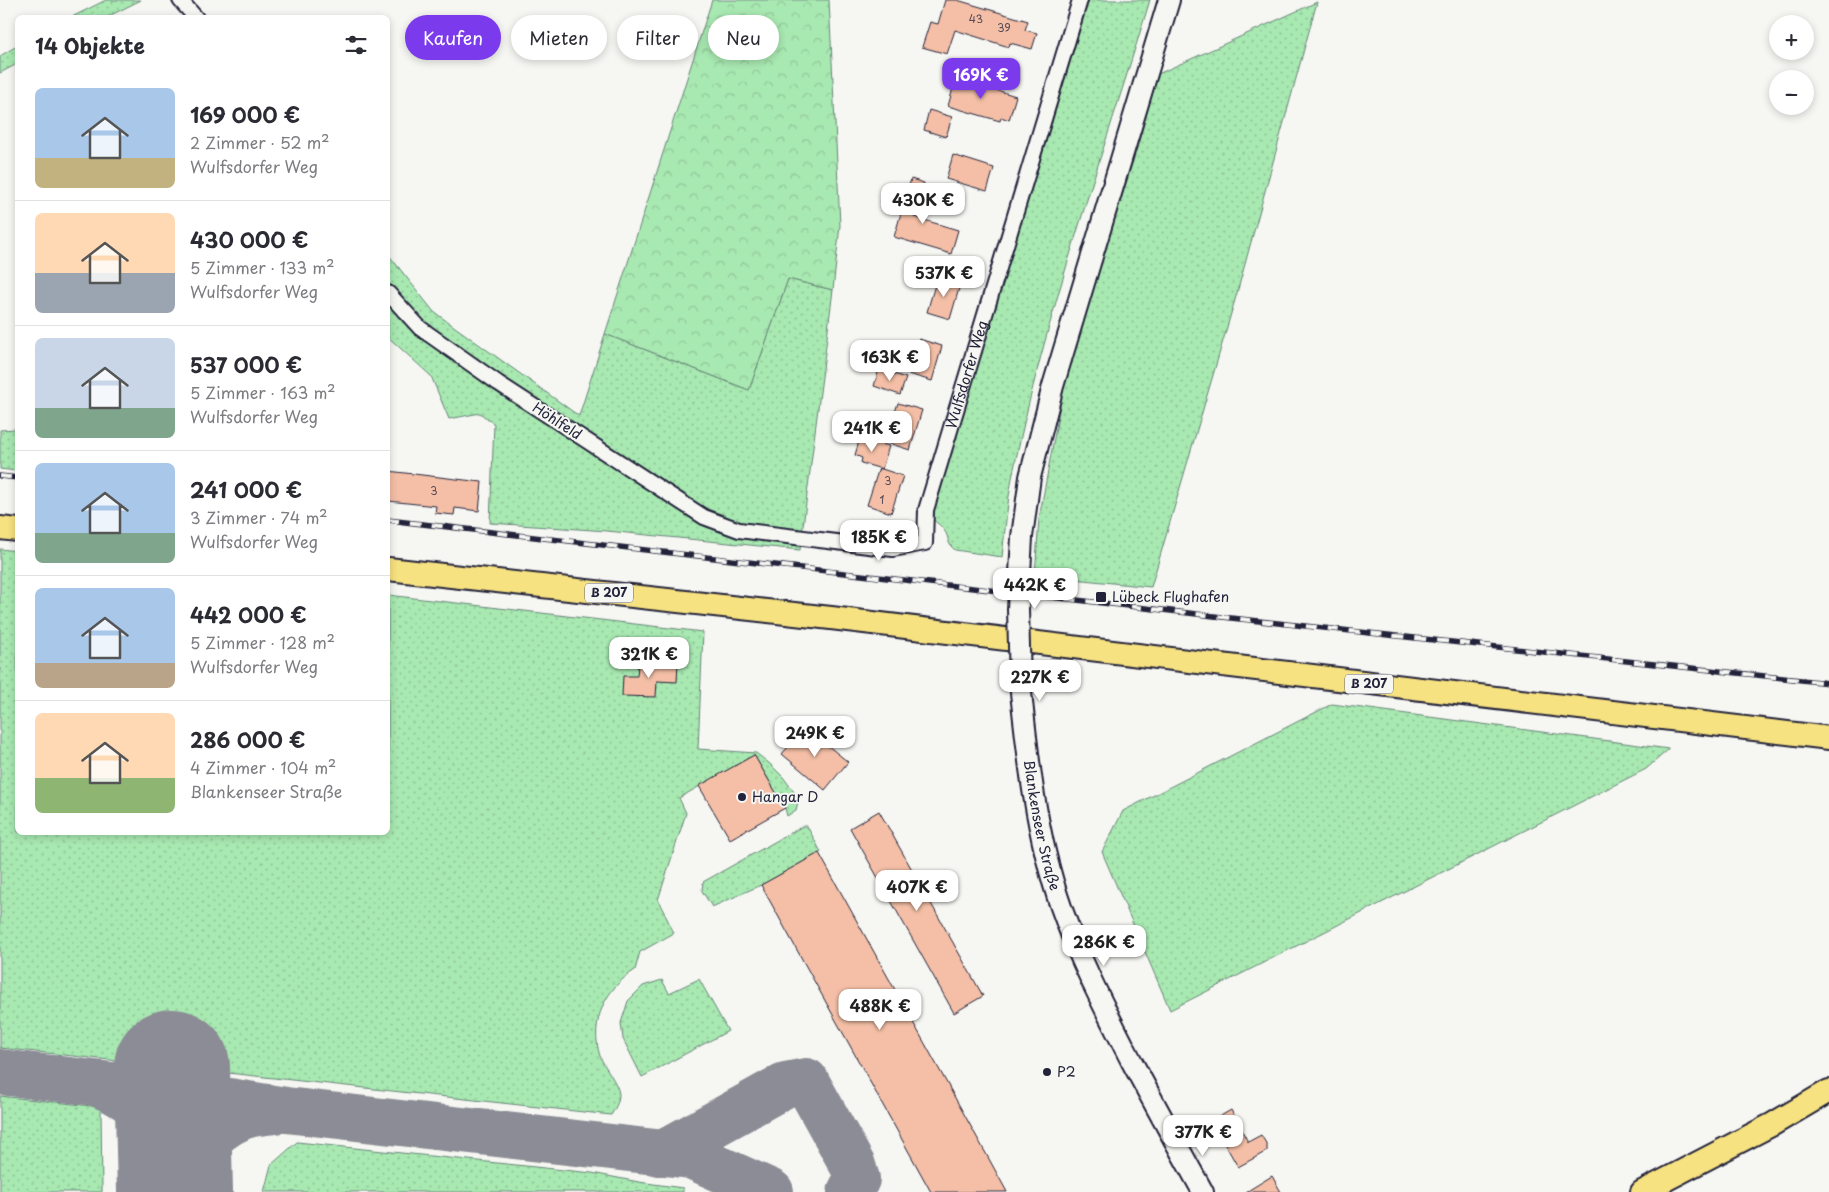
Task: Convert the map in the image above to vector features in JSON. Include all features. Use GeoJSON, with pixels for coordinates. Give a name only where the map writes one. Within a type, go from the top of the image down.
{"type":"FeatureCollection","features":[{"type":"Feature","properties":{"kind":"main road"},"geometry":{"type":"LineString","coordinates":[[0,528],[15,530]]}},
{"type":"Feature","properties":{"kind":"main road","name":"B 207"},"geometry":{"type":"LineString","coordinates":[[390,569],[811,616],[998,640],[1829,738]]}},
{"type":"Feature","properties":{"kind":"main road"},"geometry":{"type":"LineString","coordinates":[[1642,1192],[1773,1124],[1829,1091]]}},
{"type":"Feature","properties":{"kind":"street"},"geometry":{"type":"LineString","coordinates":[[180,0],[193,15]]}},
{"type":"Feature","properties":{"kind":"street","name":"Wulfsdorfer Weg"},"geometry":{"type":"LineString","coordinates":[[739,530],[893,549],[925,543],[926,510],[1080,0]]}},
{"type":"Feature","properties":{"kind":"street","name":"Blankenseer Straße"},"geometry":{"type":"LineString","coordinates":[[1169,0],[1053,386],[1030,476],[1022,537],[1018,609],[1020,683],[1033,796],[1044,847],[1061,906],[1096,992],[1203,1192]]}},
{"type":"Feature","properties":{"kind":"street","name":"Höhlfeld"},"geometry":{"type":"LineString","coordinates":[[390,295],[420,328],[498,383],[704,517],[739,530]]}},
{"type":"Feature","properties":{"kind":"green space"},"geometry":{"type":"Polygon","coordinates":[[[106,0],[141,0],[111,15],[76,15],[106,0]]]}},
{"type":"Feature","properties":{"kind":"green space"},"geometry":{"type":"Polygon","coordinates":[[[712,0],[829,0],[840,225],[833,290],[788,279],[749,390],[605,334],[693,60],[698,60],[698,44],[712,0]]]}},
{"type":"Feature","properties":{"kind":"green space"},"geometry":{"type":"Polygon","coordinates":[[[1089,0],[1150,0],[1075,237],[1025,417],[1007,508],[1002,557],[955,550],[950,545],[944,530],[934,520],[932,515],[1089,0]]]}},
{"type":"Feature","properties":{"kind":"green space"},"geometry":{"type":"Polygon","coordinates":[[[1317,2],[1237,293],[1151,587],[1035,575],[1039,519],[1065,379],[1158,74],[1317,2]]]}},
{"type":"Feature","properties":{"kind":"green space"},"geometry":{"type":"Polygon","coordinates":[[[15,47],[15,65],[0,73],[0,56],[15,47]]]}},
{"type":"Feature","properties":{"kind":"green space"},"geometry":{"type":"Polygon","coordinates":[[[390,257],[434,312],[579,416],[605,334],[749,390],[788,279],[833,290],[800,550],[607,531],[490,523],[494,424],[480,413],[449,419],[431,376],[390,339],[390,257]]]}},
{"type":"Feature","properties":{"kind":"green space"},"geometry":{"type":"Polygon","coordinates":[[[15,429],[15,471],[0,469],[0,430],[15,429]]]}},
{"type":"Feature","properties":{"kind":"green space"},"geometry":{"type":"Polygon","coordinates":[[[0,549],[15,551],[15,835],[390,835],[390,595],[703,632],[698,749],[756,753],[783,777],[797,796],[796,810],[787,816],[785,808],[754,755],[679,798],[686,813],[658,900],[674,933],[640,952],[635,970],[625,977],[608,996],[599,1018],[597,1043],[600,1056],[619,1094],[618,1103],[611,1115],[0,1048],[0,549]]]}},
{"type":"Feature","properties":{"kind":"green space"},"geometry":{"type":"Polygon","coordinates":[[[1332,704],[1669,749],[1646,769],[1170,1010],[1102,852],[1123,811],[1332,704]]]}},
{"type":"Feature","properties":{"kind":"green space"},"geometry":{"type":"Polygon","coordinates":[[[803,826],[807,826],[821,852],[761,885],[712,907],[702,891],[703,882],[803,826]]]}},
{"type":"Feature","properties":{"kind":"green space"},"geometry":{"type":"Polygon","coordinates":[[[699,979],[728,1031],[642,1077],[623,1039],[621,1023],[628,1001],[643,986],[662,980],[669,993],[699,979]]]}},
{"type":"Feature","properties":{"kind":"green space"},"geometry":{"type":"Polygon","coordinates":[[[0,1096],[101,1107],[102,1192],[0,1192],[0,1096]]]}},
{"type":"Feature","properties":{"kind":"green space"},"geometry":{"type":"Polygon","coordinates":[[[297,1142],[592,1173],[683,1188],[683,1192],[264,1192],[271,1165],[297,1142]]]}},
{"type":"Feature","properties":{"kind":"building"},"geometry":{"type":"Polygon","coordinates":[[[945,0],[957,0],[1028,21],[1025,30],[1037,33],[1032,49],[1010,43],[1009,47],[955,30],[947,54],[922,47],[930,22],[938,24],[945,0]]]}},
{"type":"Feature","properties":{"kind":"building"},"geometry":{"type":"Polygon","coordinates":[[[956,78],[1016,96],[1009,120],[1001,117],[1000,121],[948,106],[956,78]]]}},
{"type":"Feature","properties":{"kind":"building"},"geometry":{"type":"Polygon","coordinates":[[[929,110],[952,117],[946,137],[924,130],[929,110]]]}},
{"type":"Feature","properties":{"kind":"building"},"geometry":{"type":"Polygon","coordinates":[[[953,155],[994,168],[987,191],[946,179],[953,155]]]}},
{"type":"Feature","properties":{"kind":"building"},"geometry":{"type":"Polygon","coordinates":[[[911,179],[924,183],[914,217],[958,230],[951,254],[894,237],[911,179]]]}},
{"type":"Feature","properties":{"kind":"building"},"geometry":{"type":"Polygon","coordinates":[[[937,278],[960,285],[950,319],[927,312],[937,278]]]}},
{"type":"Feature","properties":{"kind":"building"},"geometry":{"type":"Polygon","coordinates":[[[919,339],[942,346],[932,381],[908,374],[919,339]]]}},
{"type":"Feature","properties":{"kind":"building"},"geometry":{"type":"Polygon","coordinates":[[[879,369],[906,378],[900,395],[874,386],[879,369]]]}},
{"type":"Feature","properties":{"kind":"building"},"geometry":{"type":"Polygon","coordinates":[[[898,403],[922,410],[910,450],[885,442],[898,403]]]}},
{"type":"Feature","properties":{"kind":"building"},"geometry":{"type":"Polygon","coordinates":[[[860,438],[889,446],[882,469],[861,463],[862,458],[855,455],[860,438]]]}},
{"type":"Feature","properties":{"kind":"building"},"geometry":{"type":"Polygon","coordinates":[[[879,468],[903,476],[891,513],[867,505],[879,468]]]}},
{"type":"Feature","properties":{"kind":"building"},"geometry":{"type":"Polygon","coordinates":[[[390,471],[482,482],[479,511],[455,508],[454,515],[435,513],[436,506],[390,501],[390,471]]]}},
{"type":"Feature","properties":{"kind":"building"},"geometry":{"type":"Polygon","coordinates":[[[664,661],[678,662],[677,682],[657,681],[656,697],[622,696],[623,676],[637,676],[638,664],[663,665],[664,661]]]}},
{"type":"Feature","properties":{"kind":"building"},"geometry":{"type":"Polygon","coordinates":[[[805,727],[848,762],[825,790],[782,754],[805,727]]]}},
{"type":"Feature","properties":{"kind":"building","name":"Hangar D"},"geometry":{"type":"Polygon","coordinates":[[[754,755],[785,808],[730,839],[699,786],[754,755]]]}},
{"type":"Feature","properties":{"kind":"building"},"geometry":{"type":"Polygon","coordinates":[[[879,811],[983,996],[954,1013],[850,828],[879,811]]]}},
{"type":"Feature","properties":{"kind":"building"},"geometry":{"type":"Polygon","coordinates":[[[819,853],[1007,1192],[931,1192],[761,885],[819,853]]]}},
{"type":"Feature","properties":{"kind":"building"},"geometry":{"type":"Polygon","coordinates":[[[1231,1110],[1248,1142],[1261,1135],[1267,1145],[1267,1151],[1238,1167],[1212,1121],[1231,1110]]]}},
{"type":"Feature","properties":{"kind":"building"},"geometry":{"type":"Polygon","coordinates":[[[1272,1176],[1281,1192],[1246,1192],[1272,1176]]]}},
{"type":"Feature","properties":{"kind":"taxiway"},"geometry":{"type":"LineString","coordinates":[[0,1072],[173,1092],[286,1110],[691,1156],[771,1192]]}},
{"type":"Feature","properties":{"kind":"taxiway"},"geometry":{"type":"LineString","coordinates":[[659,1153],[668,1150],[785,1085],[806,1081],[853,1166],[857,1179],[850,1192]]}},
{"type":"Feature","properties":{"kind":"taxiway"},"geometry":{"type":"LineString","coordinates":[[102,1086],[125,1097],[144,1113],[152,1123],[168,1157],[172,1192]]}},
{"type":"Feature","properties":{"kind":"taxiway"},"geometry":{"type":"LineString","coordinates":[[179,1192],[182,1180],[193,1158],[210,1138],[242,1117],[276,1111]]}},
{"type":"Feature","properties":{"kind":"runway"},"geometry":{"type":"LineString","coordinates":[[172,1067],[175,1192]]}},
{"type":"Feature","properties":{"kind":"railway"},"geometry":{"type":"LineString","coordinates":[[0,476],[15,478]]}},
{"type":"Feature","properties":{"kind":"railway"},"geometry":{"type":"LineString","coordinates":[[390,520],[1231,618],[1829,683]]}},
{"type":"Feature","properties":{"kind":"place","name":"Lübeck Flughafen"},"geometry":{"type":"Point","coordinates":[1101,597]}},
{"type":"Feature","properties":{"kind":"place","name":"Hangar D"},"geometry":{"type":"Point","coordinates":[742,797]}},
{"type":"Feature","properties":{"kind":"place","name":"P2"},"geometry":{"type":"Point","coordinates":[1047,1072]}}]}
